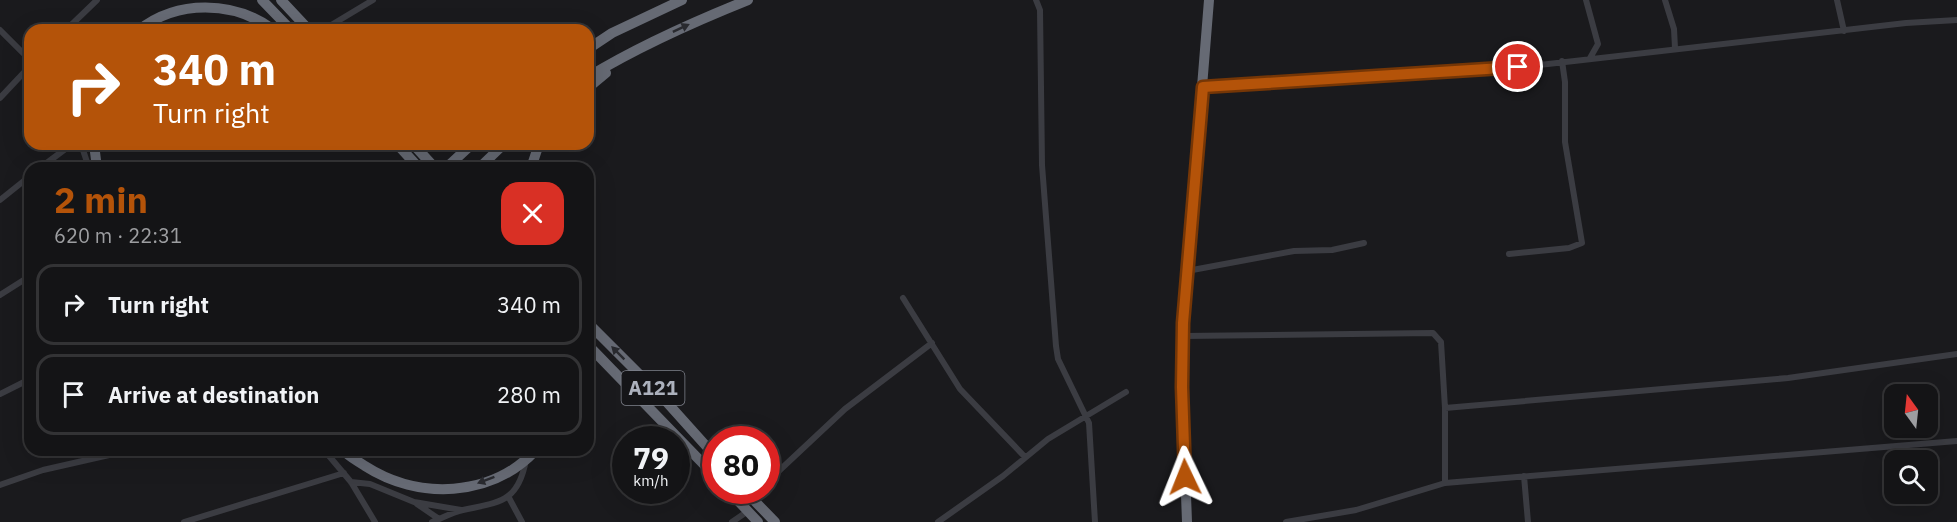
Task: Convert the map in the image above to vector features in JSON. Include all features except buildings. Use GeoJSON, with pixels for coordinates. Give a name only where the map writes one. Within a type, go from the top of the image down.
{"type":"FeatureCollection","features":[{"type":"Feature","properties":{"kind":"highway"},"geometry":{"type":"LineString","coordinates":[[262,0],[285,24]]}},
{"type":"Feature","properties":{"kind":"highway"},"geometry":{"type":"LineString","coordinates":[[281,0],[303,24]]}},
{"type":"Feature","properties":{"kind":"highway"},"geometry":{"type":"LineString","coordinates":[[594,45],[612,33],[682,0]]}},
{"type":"Feature","properties":{"kind":"highway"},"geometry":{"type":"LineString","coordinates":[[594,73],[629,53],[686,25],[748,0]]}},
{"type":"Feature","properties":{"kind":"highway"},"geometry":{"type":"LineString","coordinates":[[1187,522],[1182,387],[1183,336],[1186,271],[1209,0]]}},
{"type":"Feature","properties":{"kind":"highway"},"geometry":{"type":"LineString","coordinates":[[148,24],[170,9],[201,1],[233,8],[266,24]]}},
{"type":"Feature","properties":{"kind":"highway"},"geometry":{"type":"LineString","coordinates":[[594,83],[629,53]]}},
{"type":"Feature","properties":{"kind":"highway"},"geometry":{"type":"LineString","coordinates":[[402,150],[413,162]]}},
{"type":"Feature","properties":{"kind":"highway"},"geometry":{"type":"LineString","coordinates":[[418,150],[429,162]]}},
{"type":"Feature","properties":{"kind":"highway"},"geometry":{"type":"LineString","coordinates":[[452,162],[466,150]]}},
{"type":"Feature","properties":{"kind":"highway"},"geometry":{"type":"LineString","coordinates":[[485,162],[498,150]]}},
{"type":"Feature","properties":{"kind":"highway","name":"A121"},"geometry":{"type":"LineString","coordinates":[[594,328],[702,441]]}},
{"type":"Feature","properties":{"kind":"highway","name":"A121"},"geometry":{"type":"LineString","coordinates":[[594,351],[702,463]]}},
{"type":"Feature","properties":{"kind":"highway"},"geometry":{"type":"LineString","coordinates":[[352,456],[390,480],[418,489],[464,488],[488,481],[529,456]]}},
{"type":"Feature","properties":{"kind":"highway"},"geometry":{"type":"LineString","coordinates":[[741,504],[758,522]]}},
{"type":"Feature","properties":{"kind":"highway"},"geometry":{"type":"LineString","coordinates":[[760,504],[775,522]]}},
{"type":"Feature","properties":{"kind":"street"},"geometry":{"type":"LineString","coordinates":[[72,24],[97,0]]}},
{"type":"Feature","properties":{"kind":"street"},"geometry":{"type":"LineString","coordinates":[[333,24],[373,0]]}},
{"type":"Feature","properties":{"kind":"street"},"geometry":{"type":"LineString","coordinates":[[1036,0],[1040,10],[1042,165],[1056,346],[1058,359],[1086,415],[1095,522]]}},
{"type":"Feature","properties":{"kind":"street"},"geometry":{"type":"LineString","coordinates":[[1586,0],[1598,44],[1590,58]]}},
{"type":"Feature","properties":{"kind":"street"},"geometry":{"type":"LineString","coordinates":[[1665,0],[1674,29],[1675,48]]}},
{"type":"Feature","properties":{"kind":"street"},"geometry":{"type":"LineString","coordinates":[[1837,0],[1844,31]]}},
{"type":"Feature","properties":{"kind":"street"},"geometry":{"type":"LineString","coordinates":[[1203,87],[1496,70],[1675,48],[1906,23],[1957,20]]}},
{"type":"Feature","properties":{"kind":"street"},"geometry":{"type":"LineString","coordinates":[[0,30],[24,54]]}},
{"type":"Feature","properties":{"kind":"street"},"geometry":{"type":"LineString","coordinates":[[1509,254],[1569,248],[1582,243],[1565,142],[1562,62]]}},
{"type":"Feature","properties":{"kind":"street"},"geometry":{"type":"LineString","coordinates":[[0,98],[24,72]]}},
{"type":"Feature","properties":{"kind":"street"},"geometry":{"type":"LineString","coordinates":[[48,162],[64,150]]}},
{"type":"Feature","properties":{"kind":"street"},"geometry":{"type":"LineString","coordinates":[[0,200],[24,181]]}},
{"type":"Feature","properties":{"kind":"street"},"geometry":{"type":"LineString","coordinates":[[1186,271],[1294,251],[1332,250],[1364,243]]}},
{"type":"Feature","properties":{"kind":"street"},"geometry":{"type":"LineString","coordinates":[[0,296],[24,280]]}},
{"type":"Feature","properties":{"kind":"street"},"geometry":{"type":"LineString","coordinates":[[903,298],[974,406],[1025,457]]}},
{"type":"Feature","properties":{"kind":"street"},"geometry":{"type":"LineString","coordinates":[[1183,336],[1433,333],[1441,342],[1445,408],[1445,483]]}},
{"type":"Feature","properties":{"kind":"street"},"geometry":{"type":"LineString","coordinates":[[780,470],[845,410],[932,343]]}},
{"type":"Feature","properties":{"kind":"street"},"geometry":{"type":"LineString","coordinates":[[1445,408],[1788,378],[1957,354]]}},
{"type":"Feature","properties":{"kind":"street"},"geometry":{"type":"LineString","coordinates":[[0,394],[24,382]]}},
{"type":"Feature","properties":{"kind":"street"},"geometry":{"type":"LineString","coordinates":[[938,522],[1025,457],[1086,415],[1126,392]]}},
{"type":"Feature","properties":{"kind":"street"},"geometry":{"type":"LineString","coordinates":[[1286,522],[1356,510],[1445,483],[1957,441]]}},
{"type":"Feature","properties":{"kind":"street"},"geometry":{"type":"LineString","coordinates":[[0,485],[43,470],[105,456]]}},
{"type":"Feature","properties":{"kind":"street"},"geometry":{"type":"LineString","coordinates":[[329,456],[351,482],[375,522]]}},
{"type":"Feature","properties":{"kind":"street"},"geometry":{"type":"LineString","coordinates":[[414,502],[436,521],[461,510],[490,506],[508,496],[523,477],[526,459]]}},
{"type":"Feature","properties":{"kind":"street"},"geometry":{"type":"LineString","coordinates":[[184,522],[344,473]]}},
{"type":"Feature","properties":{"kind":"street"},"geometry":{"type":"LineString","coordinates":[[1524,476],[1528,522]]}},
{"type":"Feature","properties":{"kind":"street"},"geometry":{"type":"LineString","coordinates":[[351,482],[369,484],[414,502],[461,510]]}},
{"type":"Feature","properties":{"kind":"street"},"geometry":{"type":"LineString","coordinates":[[508,496],[522,522]]}},
{"type":"Feature","properties":{"kind":"street"},"geometry":{"type":"LineString","coordinates":[[732,522],[748,512]]}},
{"type":"Feature","properties":{"kind":"route"},"geometry":{"type":"LineString","coordinates":[[1185,477],[1182,387],[1183,323],[1203,87],[1518,67]]}}]}
